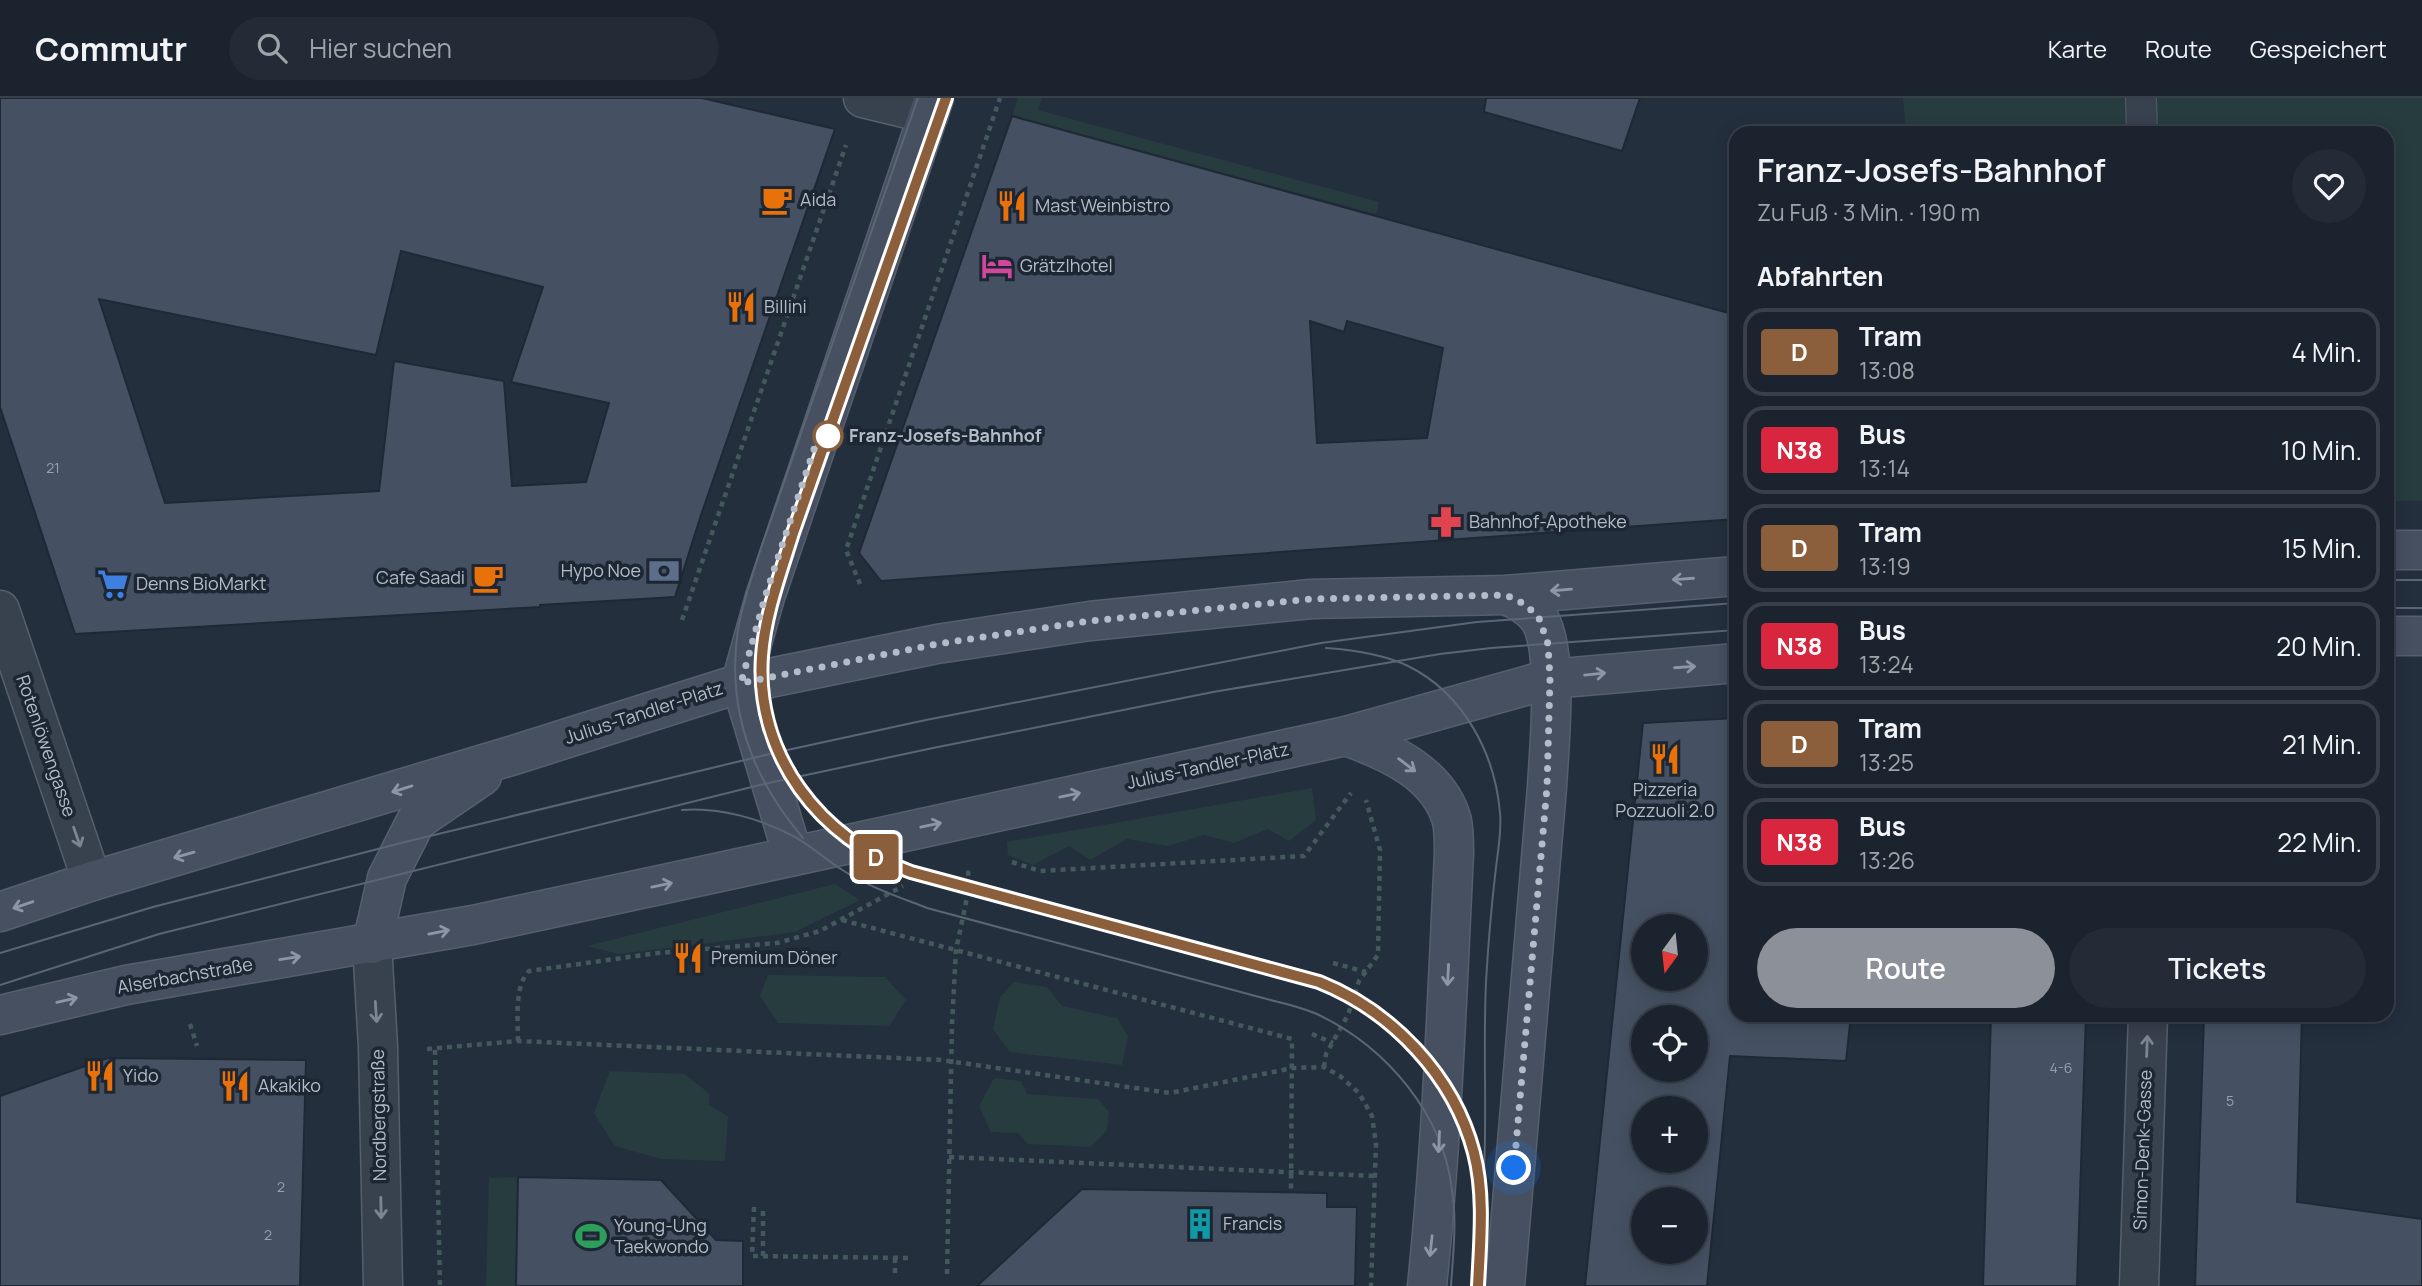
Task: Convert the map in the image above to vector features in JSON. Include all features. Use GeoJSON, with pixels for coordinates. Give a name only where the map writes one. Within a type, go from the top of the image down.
{"type":"FeatureCollection","features":[{"type":"Feature","properties":{"kind":"main road"},"geometry":{"type":"LineString","coordinates":[[793,856],[741,683],[765,597],[931,106]]}},
{"type":"Feature","properties":{"kind":"main road"},"geometry":{"type":"LineString","coordinates":[[2394,550],[2422,551]]}},
{"type":"Feature","properties":{"kind":"main road","name":"Julius-Tandler-Platz"},"geometry":{"type":"LineString","coordinates":[[92,881],[514,755],[741,683],[937,644],[1090,621],[1311,599],[1506,595],[1729,577]]}},
{"type":"Feature","properties":{"kind":"main road"},"geometry":{"type":"LineString","coordinates":[[1505,1286],[1547,787],[1550,679],[1548,644],[1539,618],[1526,605],[1506,595]]}},
{"type":"Feature","properties":{"kind":"main road"},"geometry":{"type":"LineString","coordinates":[[2394,635],[2422,636]]}},
{"type":"Feature","properties":{"kind":"main road","name":"Julius-Tandler-Platz"},"geometry":{"type":"LineString","coordinates":[[372,944],[473,925],[1346,736],[1550,679],[1729,663]]}},
{"type":"Feature","properties":{"kind":"main road"},"geometry":{"type":"LineString","coordinates":[[1346,736],[1386,750],[1405,762],[1436,792],[1452,820],[1454,853],[1435,1207],[1427,1286]]}},
{"type":"Feature","properties":{"kind":"main road"},"geometry":{"type":"LineString","coordinates":[[372,944],[387,878],[416,821],[514,755]]}},
{"type":"Feature","properties":{"kind":"main road"},"geometry":{"type":"LineString","coordinates":[[0,912],[92,881]]}},
{"type":"Feature","properties":{"kind":"main road","name":"Alserbachstraße"},"geometry":{"type":"LineString","coordinates":[[0,1015],[126,985],[372,944]]}},
{"type":"Feature","properties":{"kind":"street"},"geometry":{"type":"LineString","coordinates":[[863,98],[931,106]]}},
{"type":"Feature","properties":{"kind":"street","name":"Rotenlöwengasse"},"geometry":{"type":"LineString","coordinates":[[0,610],[92,881]]}},
{"type":"Feature","properties":{"kind":"street","name":"Nordbergstraße"},"geometry":{"type":"LineString","coordinates":[[372,944],[378,1047],[383,1286]]}},
{"type":"Feature","properties":{"kind":"street","name":"Simon-Denk-Gasse"},"geometry":{"type":"LineString","coordinates":[[2139,1286],[2148,1022]]}},
{"type":"Feature","properties":{"kind":"lane"},"geometry":{"type":"LineString","coordinates":[[2141,98],[2142,126]]}},
{"type":"Feature","properties":{"kind":"path"},"geometry":{"type":"LineString","coordinates":[[860,584],[846,550],[1000,98]]}},
{"type":"Feature","properties":{"kind":"path"},"geometry":{"type":"LineString","coordinates":[[682,620],[849,137]]}},
{"type":"Feature","properties":{"kind":"path"},"geometry":{"type":"LineString","coordinates":[[1003,859],[1040,871],[1304,856],[1353,792]]}},
{"type":"Feature","properties":{"kind":"path"},"geometry":{"type":"LineString","coordinates":[[1324,1066],[1326,1054],[1348,1015],[1359,981],[1378,955],[1380,850],[1364,793]]}},
{"type":"Feature","properties":{"kind":"path"},"geometry":{"type":"LineString","coordinates":[[947,1274],[956,950],[969,888],[968,868]]}},
{"type":"Feature","properties":{"kind":"path"},"geometry":{"type":"LineString","coordinates":[[518,1041],[518,1008],[523,977],[529,971],[658,953],[777,943],[820,931],[875,902]]}},
{"type":"Feature","properties":{"kind":"path"},"geometry":{"type":"LineString","coordinates":[[841,920],[1292,1039],[1291,1192]]}},
{"type":"Feature","properties":{"kind":"path"},"geometry":{"type":"LineString","coordinates":[[1333,963],[1367,973]]}},
{"type":"Feature","properties":{"kind":"path"},"geometry":{"type":"LineString","coordinates":[[1312,1034],[1333,1043]]}},
{"type":"Feature","properties":{"kind":"path"},"geometry":{"type":"LineString","coordinates":[[425,1049],[518,1041],[951,1062],[1170,1093],[1293,1068],[1324,1066],[1359,1093],[1373,1116],[1376,1144],[1371,1286]]}},
{"type":"Feature","properties":{"kind":"path"},"geometry":{"type":"LineString","coordinates":[[435,1049],[440,1286]]}},
{"type":"Feature","properties":{"kind":"path"},"geometry":{"type":"LineString","coordinates":[[949,1157],[1375,1175]]}},
{"type":"Feature","properties":{"kind":"path"},"geometry":{"type":"LineString","coordinates":[[754,1207],[752,1256],[911,1258]]}},
{"type":"Feature","properties":{"kind":"path"},"geometry":{"type":"LineString","coordinates":[[763,1209],[763,1256]]}},
{"type":"Feature","properties":{"kind":"path"},"geometry":{"type":"LineString","coordinates":[[895,1257],[895,1273]]}},
{"type":"Feature","properties":{"kind":"green space"},"geometry":{"type":"Polygon","coordinates":[[[1018,98],[1042,98],[1038,110],[1379,202],[1376,214],[1012,116],[1018,98]]]}},
{"type":"Feature","properties":{"kind":"green space"},"geometry":{"type":"Polygon","coordinates":[[[1903,98],[2422,98],[2422,501],[2394,501],[2394,126],[1905,126],[1903,98]]]}},
{"type":"Feature","properties":{"kind":"green space"},"geometry":{"type":"Polygon","coordinates":[[[1312,788],[1316,820],[1289,841],[1268,829],[1234,843],[1204,835],[1168,846],[1127,839],[1090,860],[1069,846],[1033,865],[1008,855],[1007,842],[1312,788]]]}},
{"type":"Feature","properties":{"kind":"green space"},"geometry":{"type":"Polygon","coordinates":[[[835,884],[860,900],[795,932],[619,954],[587,946],[835,884]]]}},
{"type":"Feature","properties":{"kind":"green space"},"geometry":{"type":"Polygon","coordinates":[[[768,975],[885,977],[906,1000],[889,1026],[778,1023],[760,996],[768,975]]]}},
{"type":"Feature","properties":{"kind":"green space"},"geometry":{"type":"Polygon","coordinates":[[[1014,982],[1047,987],[1062,1006],[1117,1018],[1128,1036],[1122,1065],[1010,1052],[993,1029],[1000,997],[1014,982]]]}},
{"type":"Feature","properties":{"kind":"green space"},"geometry":{"type":"Polygon","coordinates":[[[610,1071],[684,1074],[710,1094],[709,1105],[728,1116],[725,1161],[661,1159],[615,1146],[594,1113],[610,1071]]]}},
{"type":"Feature","properties":{"kind":"green space"},"geometry":{"type":"Polygon","coordinates":[[[994,1078],[1021,1081],[1027,1094],[1098,1099],[1109,1112],[1107,1130],[1091,1147],[1028,1144],[1018,1133],[991,1132],[979,1106],[994,1078]]]}},
{"type":"Feature","properties":{"kind":"green space"},"geometry":{"type":"Polygon","coordinates":[[[518,1177],[515,1286],[486,1286],[489,1178],[518,1177]]]}},
{"type":"Feature","properties":{"kind":"building"},"geometry":{"type":"Polygon","coordinates":[[[0,98],[702,98],[835,129],[675,597],[75,634],[0,407],[0,98]],[[401,251],[376,355],[99,299],[165,503],[379,491],[394,361],[504,381],[512,486],[586,482],[609,403],[511,382],[543,287],[401,251]]]}},
{"type":"Feature","properties":{"kind":"building"},"geometry":{"type":"Polygon","coordinates":[[[1486,98],[1640,98],[1622,151],[1484,112],[1486,98]]]}},
{"type":"Feature","properties":{"kind":"building"},"geometry":{"type":"Polygon","coordinates":[[[1012,116],[1729,313],[1729,520],[881,581],[859,553],[1012,116]],[[1310,321],[1317,443],[1427,438],[1443,348],[1347,321],[1344,332],[1310,321]]]}},
{"type":"Feature","properties":{"kind":"building"},"geometry":{"type":"Polygon","coordinates":[[[1729,718],[1729,1022],[1850,1022],[1846,1061],[1730,1056],[1707,1286],[1585,1286],[1643,723],[1729,718]]]}},
{"type":"Feature","properties":{"kind":"building"},"geometry":{"type":"Polygon","coordinates":[[[1991,1022],[2086,1022],[2077,1286],[1983,1286],[1991,1022]]]}},
{"type":"Feature","properties":{"kind":"building"},"geometry":{"type":"Polygon","coordinates":[[[2204,1022],[2302,1022],[2297,1202],[2422,1219],[2422,1286],[2195,1286],[2204,1022]]]}},
{"type":"Feature","properties":{"kind":"building"},"geometry":{"type":"Polygon","coordinates":[[[108,1058],[306,1060],[300,1286],[0,1286],[0,1096],[108,1058]]]}},
{"type":"Feature","properties":{"kind":"building"},"geometry":{"type":"Polygon","coordinates":[[[518,1177],[661,1180],[716,1240],[743,1241],[743,1286],[516,1286],[518,1177]]]}},
{"type":"Feature","properties":{"kind":"building"},"geometry":{"type":"Polygon","coordinates":[[[1082,1189],[1327,1193],[1327,1207],[1357,1207],[1355,1286],[977,1286],[1082,1189]]]}},
{"type":"Feature","properties":{"kind":"tram line"},"geometry":{"type":"LineString","coordinates":[[803,838],[770,791],[747,741],[736,687],[738,629],[760,551],[918,98]]}},
{"type":"Feature","properties":{"kind":"tram line"},"geometry":{"type":"LineString","coordinates":[[946,98],[793,533],[770,609],[762,656],[762,692],[769,727],[782,759],[800,789],[822,815],[849,838],[878,857],[911,872],[1319,982],[1372,1010],[1418,1050],[1438,1074],[1467,1127],[1475,1156],[1479,1188],[1480,1242]]}},
{"type":"Feature","properties":{"kind":"tram line","name":"D"},"geometry":{"type":"LineString","coordinates":[[946,98],[793,533],[774,596],[762,654],[761,680],[768,722],[778,752],[792,778],[821,816],[837,832],[890,865],[1319,982],[1342,992],[1387,1020],[1429,1063],[1457,1107],[1475,1155],[1480,1204],[1478,1286]]}},
{"type":"Feature","properties":{"kind":"tram line"},"geometry":{"type":"LineString","coordinates":[[2394,580],[2422,580]]}},
{"type":"Feature","properties":{"kind":"tram line"},"geometry":{"type":"LineString","coordinates":[[0,953],[153,907],[405,842],[778,752],[926,720],[1321,643],[1477,622],[1729,604]]}},
{"type":"Feature","properties":{"kind":"tram line"},"geometry":{"type":"LineString","coordinates":[[2394,608],[2422,608]]}},
{"type":"Feature","properties":{"kind":"tram line"},"geometry":{"type":"LineString","coordinates":[[0,985],[159,934],[764,784],[933,748],[1213,692],[1440,654],[1729,631]]}},
{"type":"Feature","properties":{"kind":"tram line"},"geometry":{"type":"LineString","coordinates":[[1326,648],[1389,658],[1428,678],[1445,692],[1473,727],[1491,769],[1497,791],[1500,828],[1486,982],[1484,1173]]}},
{"type":"Feature","properties":{"kind":"tram line"},"geometry":{"type":"LineString","coordinates":[[682,810],[726,812],[769,825],[802,841],[864,882],[927,908],[1299,1007],[1344,1029],[1389,1065],[1408,1086],[1437,1135],[1452,1190],[1454,1238],[1451,1286]]}},
{"type":"Feature","properties":{"kind":"tram line"},"geometry":{"type":"LineString","coordinates":[[1478,1286],[1481,1232]]}},
{"type":"Feature","properties":{"kind":"place","name":"Aida"},"geometry":{"type":"Point","coordinates":[777,200]}},
{"type":"Feature","properties":{"kind":"place","name":"Mast Weinbistro"},"geometry":{"type":"Point","coordinates":[1012,206]}},
{"type":"Feature","properties":{"kind":"place","name":"Grätzlhotel"},"geometry":{"type":"Point","coordinates":[997,266]}},
{"type":"Feature","properties":{"kind":"place","name":"Billini"},"geometry":{"type":"Point","coordinates":[741,307]}},
{"type":"Feature","properties":{"kind":"place","name":"Franz-Josefs-Bahnhof"},"geometry":{"type":"Point","coordinates":[828,436]}},
{"type":"Feature","properties":{"kind":"place","name":"Bahnhof-Apotheke"},"geometry":{"type":"Point","coordinates":[1446,522]}},
{"type":"Feature","properties":{"kind":"place","name":"Hypo Noe"},"geometry":{"type":"Point","coordinates":[664,571]}},
{"type":"Feature","properties":{"kind":"place","name":"Cafe Saadi"},"geometry":{"type":"Point","coordinates":[488,578]}},
{"type":"Feature","properties":{"kind":"place","name":"Denns BioMarkt"},"geometry":{"type":"Point","coordinates":[113,584]}},
{"type":"Feature","properties":{"kind":"place","name":"Pizzeria Pozzuoli 2.0"},"geometry":{"type":"Point","coordinates":[1665,759]}},
{"type":"Feature","properties":{"kind":"place","name":"Premium Döner"},"geometry":{"type":"Point","coordinates":[688,958]}},
{"type":"Feature","properties":{"kind":"place","name":"Yido"},"geometry":{"type":"Point","coordinates":[100,1076]}},
{"type":"Feature","properties":{"kind":"place","name":"Akakiko"},"geometry":{"type":"Point","coordinates":[235,1086]}},
{"type":"Feature","properties":{"kind":"place","name":"Francis"},"geometry":{"type":"Point","coordinates":[1200,1224]}},
{"type":"Feature","properties":{"kind":"place","name":"Young-Ung Taekwondo"},"geometry":{"type":"Point","coordinates":[591,1236]}},
{"type":"Feature","properties":{"kind":"route"},"geometry":{"type":"LineString","coordinates":[[828,436],[819,434],[765,597],[741,683],[937,644],[1090,621],[1311,599],[1506,595],[1526,605],[1539,618],[1548,644],[1550,679],[1547,787],[1514,1168]]}}]}
